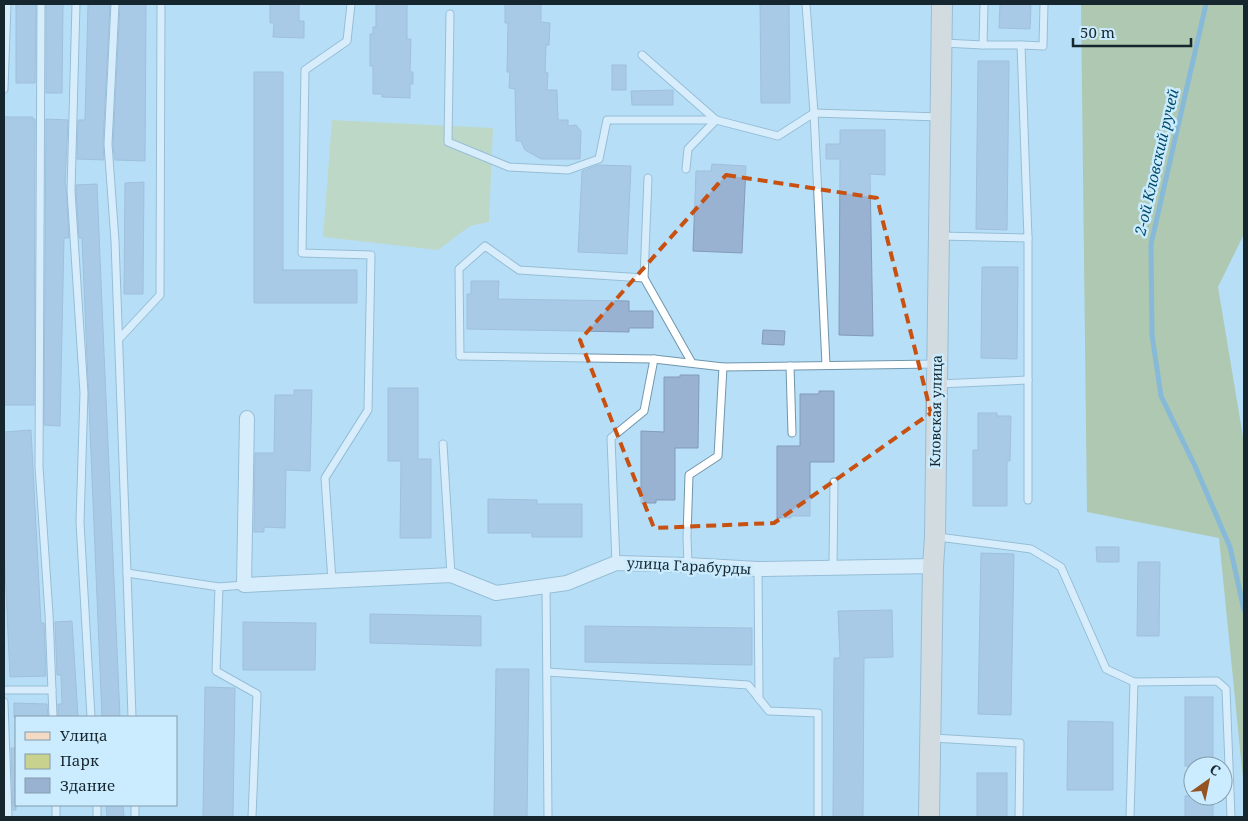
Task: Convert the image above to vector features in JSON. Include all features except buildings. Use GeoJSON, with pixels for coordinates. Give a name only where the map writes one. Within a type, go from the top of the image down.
{"type":"FeatureCollection","features":[{"type":"Feature","properties":{"kind":"street","name":"Кловская улица"},"geometry":{"type":"LineString","coordinates":[[929,817],[935,537],[942,4]]}},
{"type":"Feature","properties":{"kind":"street"},"geometry":{"type":"LineString","coordinates":[[244,585],[247,418]]}},
{"type":"Feature","properties":{"kind":"street","name":"улица Гарабурды"},"geometry":{"type":"LineString","coordinates":[[244,585],[451,575],[496,593],[567,583],[616,563],[758,569],[933,566]]}},
{"type":"Feature","properties":{"kind":"lane"},"geometry":{"type":"LineString","coordinates":[[4,89],[8,4]]}},
{"type":"Feature","properties":{"kind":"lane"},"geometry":{"type":"LineString","coordinates":[[41,4],[39,467],[50,614],[53,716]]}},
{"type":"Feature","properties":{"kind":"lane"},"geometry":{"type":"LineString","coordinates":[[76,4],[71,191],[84,393],[80,522],[92,716]]}},
{"type":"Feature","properties":{"kind":"lane"},"geometry":{"type":"LineString","coordinates":[[115,4],[108,144],[115,241],[132,716]]}},
{"type":"Feature","properties":{"kind":"lane"},"geometry":{"type":"LineString","coordinates":[[119,339],[160,295],[161,4]]}},
{"type":"Feature","properties":{"kind":"lane"},"geometry":{"type":"LineString","coordinates":[[332,581],[325,478],[368,410],[371,255],[302,254],[305,70],[347,41],[351,4]]}},
{"type":"Feature","properties":{"kind":"lane"},"geometry":{"type":"LineString","coordinates":[[806,4],[814,112],[826,365]]}},
{"type":"Feature","properties":{"kind":"lane"},"geometry":{"type":"LineString","coordinates":[[983,45],[984,4]]}},
{"type":"Feature","properties":{"kind":"lane"},"geometry":{"type":"LineString","coordinates":[[942,43],[1042,46],[1044,4]]}},
{"type":"Feature","properties":{"kind":"lane"},"geometry":{"type":"LineString","coordinates":[[450,14],[448,142],[509,167],[568,170],[598,158],[607,120],[716,120],[778,136],[814,112],[940,117]]}},
{"type":"Feature","properties":{"kind":"lane"},"geometry":{"type":"LineString","coordinates":[[1021,45],[1028,238],[1028,500]]}},
{"type":"Feature","properties":{"kind":"lane"},"geometry":{"type":"LineString","coordinates":[[642,55],[716,120]]}},
{"type":"Feature","properties":{"kind":"lane"},"geometry":{"type":"LineString","coordinates":[[686,169],[688,149],[716,120]]}},
{"type":"Feature","properties":{"kind":"lane"},"geometry":{"type":"LineString","coordinates":[[648,178],[644,278],[692,364]]}},
{"type":"Feature","properties":{"kind":"lane"},"geometry":{"type":"LineString","coordinates":[[938,236],[1028,238]]}},
{"type":"Feature","properties":{"kind":"lane"},"geometry":{"type":"LineString","coordinates":[[644,278],[519,270],[485,246],[458,270],[460,356],[654,359],[723,367],[936,364]]}},
{"type":"Feature","properties":{"kind":"lane"},"geometry":{"type":"LineString","coordinates":[[616,563],[611,438],[644,411],[654,359]]}},
{"type":"Feature","properties":{"kind":"lane"},"geometry":{"type":"LineString","coordinates":[[790,366],[792,433]]}},
{"type":"Feature","properties":{"kind":"lane"},"geometry":{"type":"LineString","coordinates":[[688,565],[689,475],[718,456],[723,367]]}},
{"type":"Feature","properties":{"kind":"lane"},"geometry":{"type":"LineString","coordinates":[[936,384],[1028,380]]}},
{"type":"Feature","properties":{"kind":"lane"},"geometry":{"type":"LineString","coordinates":[[443,444],[451,575]]}},
{"type":"Feature","properties":{"kind":"lane"},"geometry":{"type":"LineString","coordinates":[[833,568],[834,482]]}},
{"type":"Feature","properties":{"kind":"lane"},"geometry":{"type":"LineString","coordinates":[[935,537],[1030,549],[1061,567],[1106,669],[1134,682],[1217,681],[1226,689],[1231,817]]}},
{"type":"Feature","properties":{"kind":"lane"},"geometry":{"type":"LineString","coordinates":[[758,569],[759,698]]}},
{"type":"Feature","properties":{"kind":"lane"},"geometry":{"type":"LineString","coordinates":[[127,573],[219,587],[244,585]]}},
{"type":"Feature","properties":{"kind":"lane"},"geometry":{"type":"LineString","coordinates":[[546,586],[548,817]]}},
{"type":"Feature","properties":{"kind":"lane"},"geometry":{"type":"LineString","coordinates":[[219,587],[216,671],[257,694],[252,817]]}},
{"type":"Feature","properties":{"kind":"lane"},"geometry":{"type":"LineString","coordinates":[[547,672],[748,685],[769,711],[818,713],[818,817]]}},
{"type":"Feature","properties":{"kind":"lane"},"geometry":{"type":"LineString","coordinates":[[1130,817],[1134,682]]}},
{"type":"Feature","properties":{"kind":"lane"},"geometry":{"type":"LineString","coordinates":[[4,690],[52,690]]}},
{"type":"Feature","properties":{"kind":"lane"},"geometry":{"type":"LineString","coordinates":[[4,702],[8,817]]}},
{"type":"Feature","properties":{"kind":"lane"},"geometry":{"type":"LineString","coordinates":[[930,738],[1020,743],[1019,817]]}},
{"type":"Feature","properties":{"kind":"highlighted area"},"geometry":{"type":"Polygon","coordinates":[[[726,175],[877,198],[931,413],[774,523],[654,528],[580,340],[726,175]]]}},
{"type":"Feature","properties":{"kind":"green space"},"geometry":{"type":"Polygon","coordinates":[[[1081,4],[1244,4],[1244,234],[1218,287],[1244,443],[1244,789],[1219,538],[1087,512],[1081,4]]]}},
{"type":"Feature","properties":{"kind":"green space"},"geometry":{"type":"Polygon","coordinates":[[[332,120],[493,128],[489,222],[470,226],[438,250],[323,237],[332,120]]]}},
{"type":"Feature","properties":{"kind":"waterway","name":"2-ой Кловский ручей"},"geometry":{"type":"LineString","coordinates":[[1206,4],[1151,244],[1152,335],[1161,396],[1195,466],[1230,547],[1244,610]]}}]}
